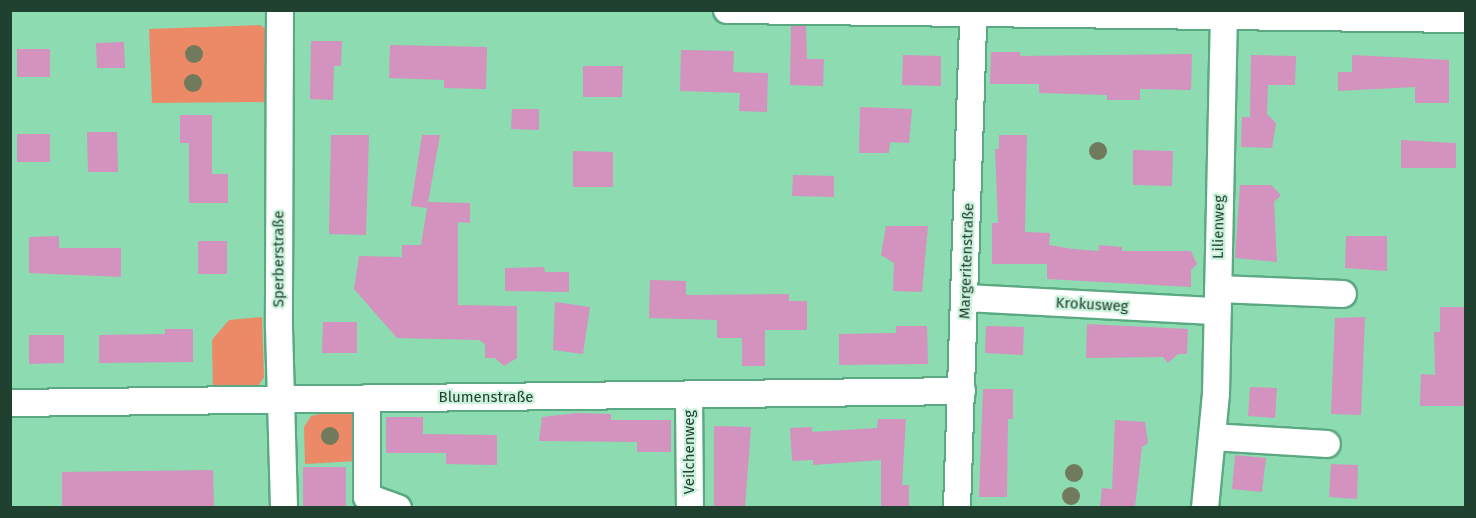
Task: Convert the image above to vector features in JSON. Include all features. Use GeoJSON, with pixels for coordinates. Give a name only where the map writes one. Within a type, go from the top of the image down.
{"type":"FeatureCollection","features":[{"type":"Feature","properties":{"kind":"street","name":"Sperberstraße"},"geometry":{"type":"LineString","coordinates":[[280,10],[284,507]]}},
{"type":"Feature","properties":{"kind":"street"},"geometry":{"type":"LineString","coordinates":[[727,10],[1224,13],[1466,19]]}},
{"type":"Feature","properties":{"kind":"street","name":"Margeritenstraße"},"geometry":{"type":"LineString","coordinates":[[957,507],[966,298],[962,13]]}},
{"type":"Feature","properties":{"kind":"street","name":"Lilienweg"},"geometry":{"type":"LineString","coordinates":[[1205,507],[1212,437],[1218,300],[1224,13]]}},
{"type":"Feature","properties":{"kind":"street","name":"Krokusweg"},"geometry":{"type":"LineString","coordinates":[[966,298],[1218,300],[1343,294]]}},
{"type":"Feature","properties":{"kind":"street","name":"Blumenstraße"},"geometry":{"type":"LineString","coordinates":[[10,403],[962,391]]}},
{"type":"Feature","properties":{"kind":"street","name":"Veilchenweg"},"geometry":{"type":"LineString","coordinates":[[689,396],[690,507]]}},
{"type":"Feature","properties":{"kind":"street"},"geometry":{"type":"LineString","coordinates":[[366,398],[367,497],[398,507]]}},
{"type":"Feature","properties":{"kind":"street"},"geometry":{"type":"LineString","coordinates":[[1212,437],[1327,444]]}},
{"type":"Feature","properties":{"kind":"shaded area"},"geometry":{"type":"Polygon","coordinates":[[[260,25],[271,33],[269,102],[152,103],[149,29],[260,25]]]}},
{"type":"Feature","properties":{"kind":"shaded area"},"geometry":{"type":"Polygon","coordinates":[[[262,317],[264,377],[257,388],[213,393],[212,340],[229,320],[262,317]]]}},
{"type":"Feature","properties":{"kind":"shaded area"},"geometry":{"type":"Polygon","coordinates":[[[358,406],[357,461],[305,464],[304,427],[311,416],[358,406]]]}},
{"type":"Feature","properties":{"kind":"building"},"geometry":{"type":"Polygon","coordinates":[[[791,26],[806,26],[807,59],[824,59],[823,86],[790,85],[791,26]]]}},
{"type":"Feature","properties":{"kind":"building"},"geometry":{"type":"Polygon","coordinates":[[[311,41],[342,41],[341,66],[334,66],[333,100],[310,99],[311,41]]]}},
{"type":"Feature","properties":{"kind":"building"},"geometry":{"type":"Polygon","coordinates":[[[124,42],[125,68],[97,68],[96,43],[124,42]]]}},
{"type":"Feature","properties":{"kind":"building"},"geometry":{"type":"Polygon","coordinates":[[[390,45],[487,47],[486,89],[444,88],[444,80],[389,78],[390,45]]]}},
{"type":"Feature","properties":{"kind":"building"},"geometry":{"type":"Polygon","coordinates":[[[17,49],[50,49],[50,77],[17,77],[17,49]]]}},
{"type":"Feature","properties":{"kind":"building"},"geometry":{"type":"Polygon","coordinates":[[[681,50],[734,51],[733,72],[768,73],[767,112],[739,111],[740,93],[680,91],[681,50]]]}},
{"type":"Feature","properties":{"kind":"building"},"geometry":{"type":"Polygon","coordinates":[[[991,52],[1020,52],[1020,56],[1192,54],[1191,90],[1140,89],[1140,100],[1107,100],[1107,95],[1039,93],[1039,84],[990,84],[991,52]]]}},
{"type":"Feature","properties":{"kind":"building"},"geometry":{"type":"Polygon","coordinates":[[[903,55],[941,56],[941,86],[902,85],[903,55]]]}},
{"type":"Feature","properties":{"kind":"building"},"geometry":{"type":"Polygon","coordinates":[[[1251,55],[1296,56],[1295,85],[1268,85],[1267,114],[1276,123],[1272,148],[1241,147],[1242,117],[1250,117],[1251,55]]]}},
{"type":"Feature","properties":{"kind":"building"},"geometry":{"type":"Polygon","coordinates":[[[1352,55],[1449,60],[1449,103],[1415,103],[1415,87],[1338,91],[1338,72],[1352,72],[1352,55]]]}},
{"type":"Feature","properties":{"kind":"building"},"geometry":{"type":"Polygon","coordinates":[[[583,66],[623,66],[622,97],[583,97],[583,66]]]}},
{"type":"Feature","properties":{"kind":"building"},"geometry":{"type":"Polygon","coordinates":[[[860,107],[912,109],[909,143],[890,142],[889,153],[859,153],[860,107]]]}},
{"type":"Feature","properties":{"kind":"building"},"geometry":{"type":"Polygon","coordinates":[[[512,109],[539,109],[539,130],[511,129],[512,109]]]}},
{"type":"Feature","properties":{"kind":"building"},"geometry":{"type":"Polygon","coordinates":[[[180,115],[212,115],[212,174],[228,174],[228,203],[189,203],[189,143],[180,143],[180,115]]]}},
{"type":"Feature","properties":{"kind":"building"},"geometry":{"type":"Polygon","coordinates":[[[87,132],[117,132],[118,172],[88,172],[87,132]]]}},
{"type":"Feature","properties":{"kind":"building"},"geometry":{"type":"Polygon","coordinates":[[[17,134],[50,134],[50,162],[17,162],[17,134]]]}},
{"type":"Feature","properties":{"kind":"building"},"geometry":{"type":"Polygon","coordinates":[[[331,135],[369,135],[366,235],[329,234],[331,135]]]}},
{"type":"Feature","properties":{"kind":"building"},"geometry":{"type":"Polygon","coordinates":[[[422,135],[440,135],[427,208],[411,206],[422,135]]]}},
{"type":"Feature","properties":{"kind":"building"},"geometry":{"type":"Polygon","coordinates":[[[999,135],[1027,135],[1025,232],[1050,233],[1049,245],[1073,249],[1099,251],[1099,245],[1122,247],[1122,251],[1191,251],[1197,264],[1191,270],[1191,287],[1047,279],[1047,264],[992,264],[992,223],[998,223],[995,149],[999,149],[999,135]]]}},
{"type":"Feature","properties":{"kind":"building"},"geometry":{"type":"Polygon","coordinates":[[[1401,140],[1456,143],[1456,168],[1401,168],[1401,140]]]}},
{"type":"Feature","properties":{"kind":"building"},"geometry":{"type":"Polygon","coordinates":[[[1133,150],[1173,151],[1172,186],[1133,185],[1133,150]]]}},
{"type":"Feature","properties":{"kind":"building"},"geometry":{"type":"Polygon","coordinates":[[[573,151],[613,152],[613,187],[573,187],[573,151]]]}},
{"type":"Feature","properties":{"kind":"building"},"geometry":{"type":"Polygon","coordinates":[[[793,175],[834,176],[834,197],[792,196],[793,175]]]}},
{"type":"Feature","properties":{"kind":"building"},"geometry":{"type":"Polygon","coordinates":[[[1240,185],[1271,185],[1281,195],[1274,202],[1277,262],[1235,258],[1240,185]]]}},
{"type":"Feature","properties":{"kind":"building"},"geometry":{"type":"Polygon","coordinates":[[[428,202],[470,203],[470,223],[458,222],[458,305],[517,306],[517,358],[504,366],[495,358],[485,358],[485,344],[479,340],[397,338],[354,289],[359,256],[402,257],[402,245],[421,245],[428,202]]]}},
{"type":"Feature","properties":{"kind":"building"},"geometry":{"type":"Polygon","coordinates":[[[886,226],[928,226],[922,292],[893,291],[894,263],[881,255],[886,226]]]}},
{"type":"Feature","properties":{"kind":"building"},"geometry":{"type":"Polygon","coordinates":[[[59,236],[59,248],[121,248],[121,277],[29,273],[29,237],[59,236]]]}},
{"type":"Feature","properties":{"kind":"building"},"geometry":{"type":"Polygon","coordinates":[[[1346,236],[1387,236],[1387,271],[1345,268],[1346,236]]]}},
{"type":"Feature","properties":{"kind":"building"},"geometry":{"type":"Polygon","coordinates":[[[198,241],[227,241],[227,274],[198,274],[198,241]]]}},
{"type":"Feature","properties":{"kind":"building"},"geometry":{"type":"Polygon","coordinates":[[[544,267],[545,272],[569,272],[569,292],[505,291],[505,268],[544,267]]]}},
{"type":"Feature","properties":{"kind":"building"},"geometry":{"type":"Polygon","coordinates":[[[650,280],[686,281],[686,295],[789,294],[789,301],[807,301],[807,330],[765,330],[765,366],[742,366],[742,338],[717,338],[717,320],[649,318],[650,280]]]}},
{"type":"Feature","properties":{"kind":"building"},"geometry":{"type":"Polygon","coordinates":[[[555,302],[590,307],[583,354],[553,350],[555,302]]]}},
{"type":"Feature","properties":{"kind":"building"},"geometry":{"type":"Polygon","coordinates":[[[1440,307],[1466,307],[1466,406],[1420,406],[1421,374],[1435,375],[1434,332],[1440,332],[1440,307]]]}},
{"type":"Feature","properties":{"kind":"building"},"geometry":{"type":"Polygon","coordinates":[[[1365,317],[1361,415],[1331,414],[1335,318],[1365,317]]]}},
{"type":"Feature","properties":{"kind":"building"},"geometry":{"type":"Polygon","coordinates":[[[323,322],[357,322],[357,353],[322,353],[323,322]]]}},
{"type":"Feature","properties":{"kind":"building"},"geometry":{"type":"Polygon","coordinates":[[[1087,324],[1188,329],[1187,354],[1178,354],[1168,363],[1163,357],[1086,358],[1087,324]]]}},
{"type":"Feature","properties":{"kind":"building"},"geometry":{"type":"Polygon","coordinates":[[[896,326],[927,326],[928,364],[839,365],[839,334],[896,333],[896,326]]]}},
{"type":"Feature","properties":{"kind":"building"},"geometry":{"type":"Polygon","coordinates":[[[986,326],[1024,327],[1023,355],[985,353],[986,326]]]}},
{"type":"Feature","properties":{"kind":"building"},"geometry":{"type":"Polygon","coordinates":[[[165,329],[193,329],[193,362],[99,363],[99,335],[165,334],[165,329]]]}},
{"type":"Feature","properties":{"kind":"building"},"geometry":{"type":"Polygon","coordinates":[[[29,335],[64,335],[64,363],[29,364],[29,335]]]}},
{"type":"Feature","properties":{"kind":"building"},"geometry":{"type":"Polygon","coordinates":[[[1250,387],[1277,388],[1275,418],[1248,416],[1250,387]]]}},
{"type":"Feature","properties":{"kind":"building"},"geometry":{"type":"Polygon","coordinates":[[[983,389],[1013,389],[1013,419],[1008,419],[1007,497],[979,497],[983,389]]]}},
{"type":"Feature","properties":{"kind":"building"},"geometry":{"type":"Polygon","coordinates":[[[577,413],[611,414],[611,420],[671,420],[671,452],[637,452],[637,442],[539,441],[542,417],[577,413]]]}},
{"type":"Feature","properties":{"kind":"building"},"geometry":{"type":"Polygon","coordinates":[[[386,417],[423,417],[423,434],[497,435],[497,465],[446,464],[446,453],[386,453],[386,417]]]}},
{"type":"Feature","properties":{"kind":"building"},"geometry":{"type":"Polygon","coordinates":[[[878,419],[906,419],[902,485],[909,485],[909,507],[881,507],[881,460],[813,465],[813,460],[792,461],[790,428],[812,427],[812,432],[877,428],[878,419]]]}},
{"type":"Feature","properties":{"kind":"building"},"geometry":{"type":"Polygon","coordinates":[[[1115,420],[1145,422],[1148,443],[1142,447],[1135,507],[1100,507],[1102,488],[1112,489],[1115,420]]]}},
{"type":"Feature","properties":{"kind":"building"},"geometry":{"type":"Polygon","coordinates":[[[714,426],[751,427],[745,507],[714,507],[714,426]]]}},
{"type":"Feature","properties":{"kind":"building"},"geometry":{"type":"Polygon","coordinates":[[[1235,455],[1266,458],[1262,492],[1232,489],[1235,455]]]}},
{"type":"Feature","properties":{"kind":"building"},"geometry":{"type":"Polygon","coordinates":[[[1331,464],[1358,465],[1357,499],[1329,497],[1331,464]]]}},
{"type":"Feature","properties":{"kind":"building"},"geometry":{"type":"Polygon","coordinates":[[[303,467],[346,467],[346,507],[303,507],[303,467]]]}},
{"type":"Feature","properties":{"kind":"building"},"geometry":{"type":"Polygon","coordinates":[[[213,470],[214,506],[62,507],[62,472],[213,470]]]}}]}
